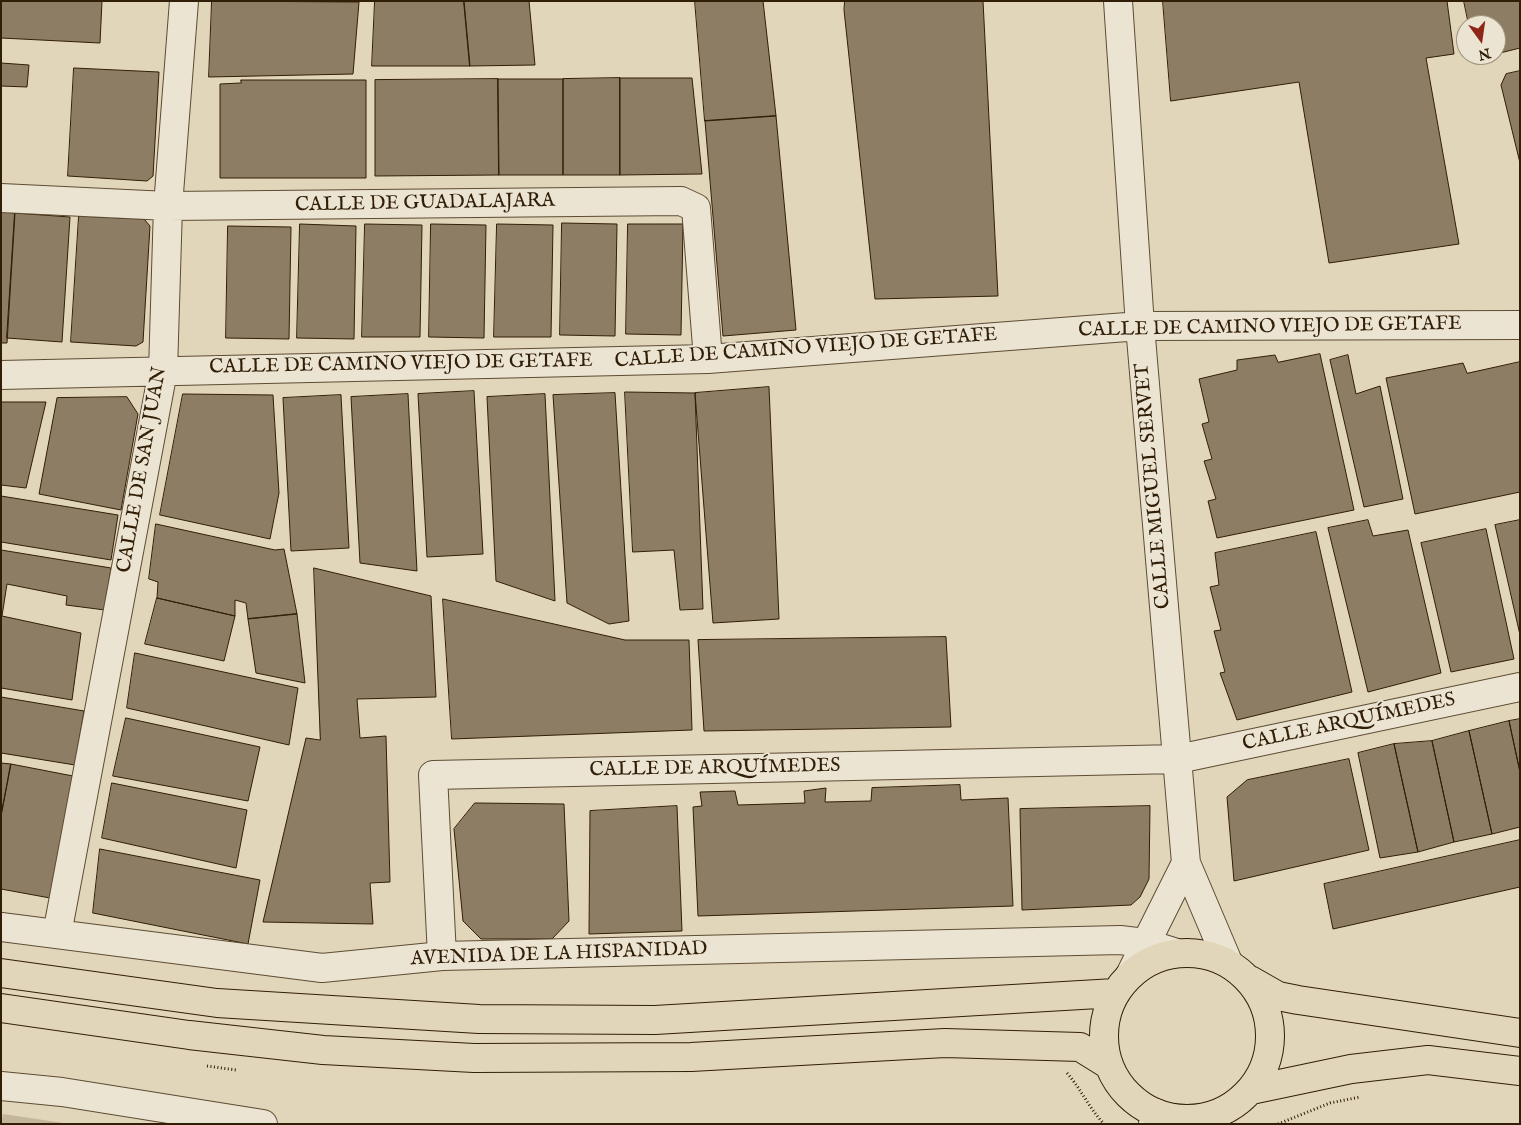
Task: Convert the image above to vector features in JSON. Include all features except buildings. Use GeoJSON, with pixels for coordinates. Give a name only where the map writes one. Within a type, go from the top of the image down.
{"type":"FeatureCollection","features":[{"type":"Feature","properties":{"kind":"main road"},"geometry":{"type":"LineString","coordinates":[[1520,1033],[1278,996],[1250,980],[1228,962],[1204,954],[1177,953],[1152,960],[1122,984],[1106,1016],[1104,1041],[1108,1065],[1127,1094],[1155,1120],[1190,1120],[1224,1111],[1252,1090],[1350,1069],[1428,1060],[1520,1071]]}},
{"type":"Feature","properties":{"kind":"main road"},"geometry":{"type":"LineString","coordinates":[[1,973],[217,1003],[479,1019],[655,1020],[1122,984]]}},
{"type":"Feature","properties":{"kind":"main road"},"geometry":{"type":"LineString","coordinates":[[1250,980],[1269,1015],[1269,1055],[1252,1090]]}},
{"type":"Feature","properties":{"kind":"main road"},"geometry":{"type":"LineString","coordinates":[[1,1008],[189,1035],[323,1050],[474,1058],[691,1058],[945,1043],[1080,1047],[1108,1065]]}},
{"type":"Feature","properties":{"kind":"street","name":"CALLE DE SAN JUAN"},"geometry":{"type":"LineString","coordinates":[[56,934],[163,371],[168,206],[184,1]]}},
{"type":"Feature","properties":{"kind":"street","name":"CALLE MIGUEL SERVET"},"geometry":{"type":"LineString","coordinates":[[1118,1],[1140,326],[1186,863],[1228,962]]}},
{"type":"Feature","properties":{"kind":"street","name":"CALLE DE GUADALAJARA"},"geometry":{"type":"LineString","coordinates":[[1,198],[168,206],[681,201],[696,208],[708,359]]}},
{"type":"Feature","properties":{"kind":"street","name":"CALLE DE CAMINO VIEJO DE GETAFE"},"geometry":{"type":"LineString","coordinates":[[1,375],[708,359],[1140,326],[1520,325]]}},
{"type":"Feature","properties":{"kind":"street","name":"CALLE ARQUÍMEDES"},"geometry":{"type":"LineString","coordinates":[[1178,759],[1520,687]]}},
{"type":"Feature","properties":{"kind":"street","name":"CALLE DE ARQUÍMEDES"},"geometry":{"type":"LineString","coordinates":[[442,956],[433,775],[1178,759]]}},
{"type":"Feature","properties":{"kind":"street"},"geometry":{"type":"LineString","coordinates":[[1122,984],[1132,941],[1186,863]]}},
{"type":"Feature","properties":{"kind":"street","name":"AVENIDA DE LA HISPANIDAD"},"geometry":{"type":"LineString","coordinates":[[1,927],[322,968],[442,956],[1132,941],[1177,953]]}},
{"type":"Feature","properties":{"kind":"street"},"geometry":{"type":"LineString","coordinates":[[1,1086],[62,1092],[263,1124]]}},
{"type":"Feature","properties":{"kind":"path"},"geometry":{"type":"LineString","coordinates":[[1278,1124],[1330,1103],[1368,1095]]}},
{"type":"Feature","properties":{"kind":"shaded area"},"geometry":{"type":"Polygon","coordinates":[[[3,1114],[70,1124],[1,1124],[3,1114]]]}}]}
